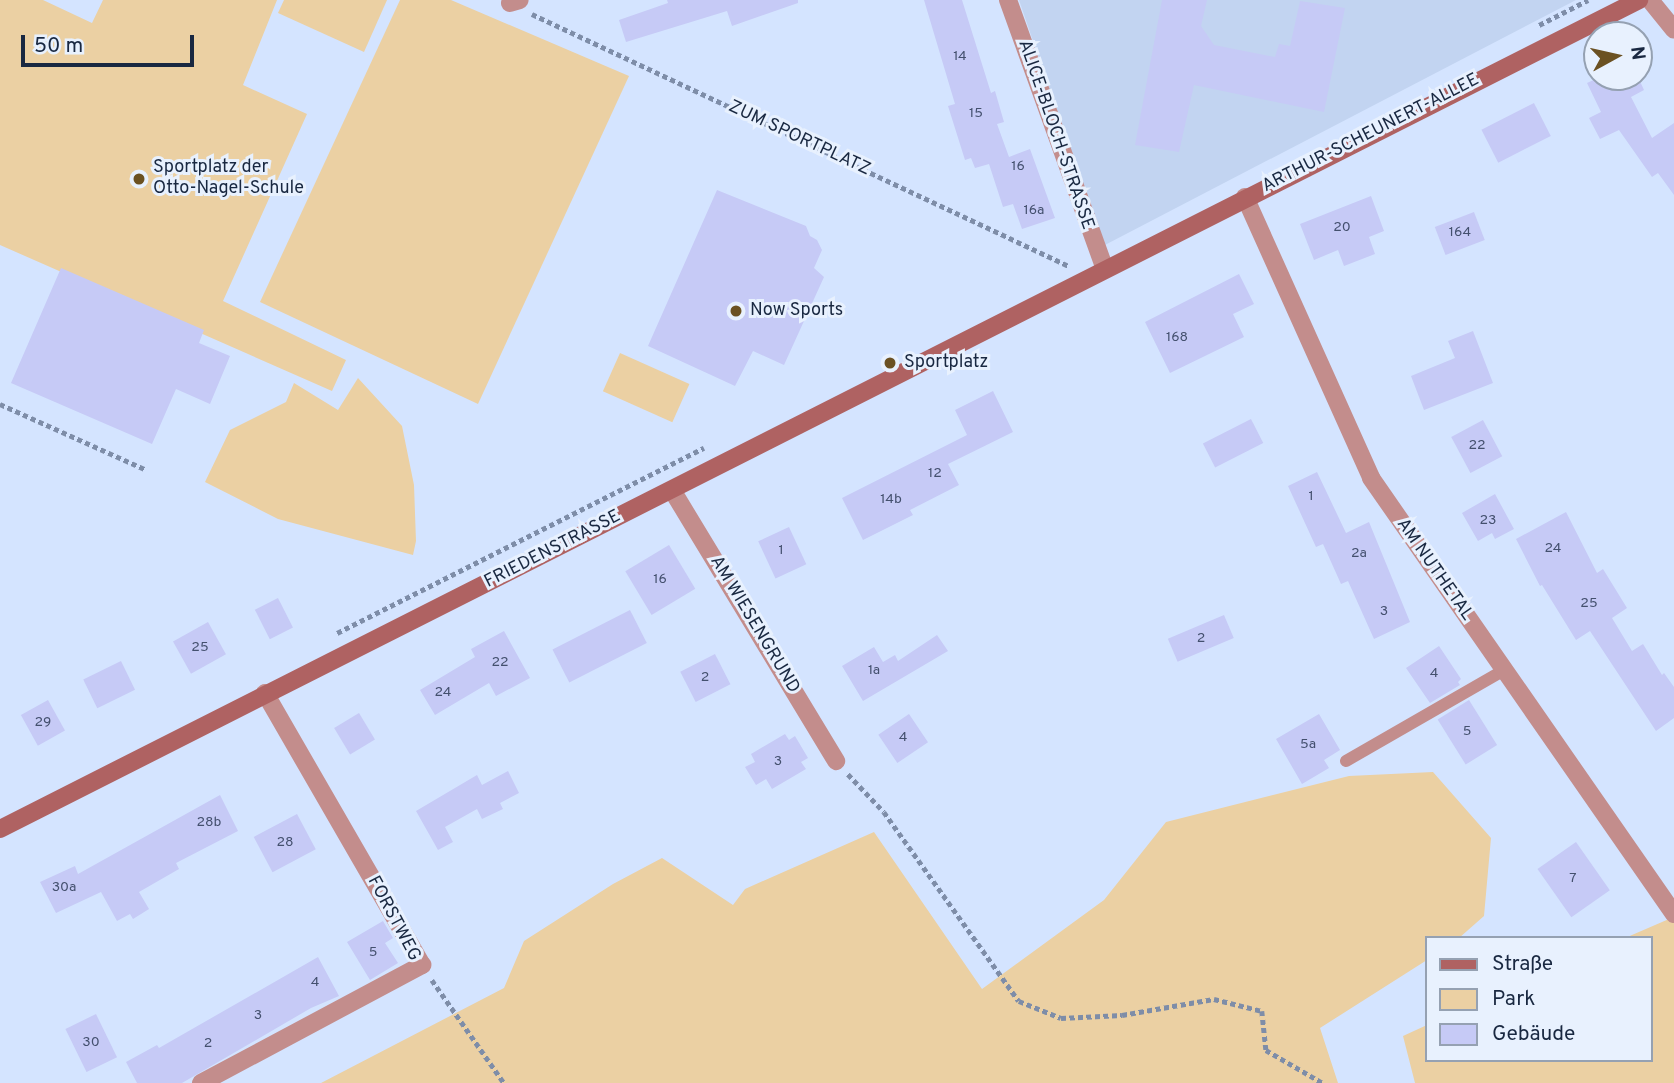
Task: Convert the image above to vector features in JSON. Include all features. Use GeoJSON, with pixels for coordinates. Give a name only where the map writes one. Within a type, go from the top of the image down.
{"type":"FeatureCollection","features":[{"type":"Feature","properties":{"kind":"main road","name":"ARTHUR-SCHEUNERT-ALLEE"},"geometry":{"type":"LineString","coordinates":[[1105,269],[1639,0]]}},
{"type":"Feature","properties":{"kind":"main road","name":"FRIEDENSTRASSE"},"geometry":{"type":"LineString","coordinates":[[0,829],[1105,269]]}},
{"type":"Feature","properties":{"kind":"street","name":"ALICE-BLOCH-STRASSE"},"geometry":{"type":"LineString","coordinates":[[1008,0],[1105,269]]}},
{"type":"Feature","properties":{"kind":"street"},"geometry":{"type":"LineString","coordinates":[[1650,0],[1674,30]]}},
{"type":"Feature","properties":{"kind":"street","name":"AM NUTHETAL"},"geometry":{"type":"LineString","coordinates":[[1245,197],[1371,478],[1674,914]]}},
{"type":"Feature","properties":{"kind":"street","name":"AM WIESENGRUND"},"geometry":{"type":"LineString","coordinates":[[672,490],[836,761]]}},
{"type":"Feature","properties":{"kind":"street","name":"FORSTWEG"},"geometry":{"type":"LineString","coordinates":[[201,1083],[422,965],[265,694]]}},
{"type":"Feature","properties":{"kind":"lane"},"geometry":{"type":"LineString","coordinates":[[1346,761],[1504,670]]}},
{"type":"Feature","properties":{"kind":"path","name":"ZUM SPORTPLATZ"},"geometry":{"type":"LineString","coordinates":[[515,2],[1071,267],[1087,278]]}},
{"type":"Feature","properties":{"kind":"path"},"geometry":{"type":"LineString","coordinates":[[0,404],[147,470]]}},
{"type":"Feature","properties":{"kind":"path"},"geometry":{"type":"LineString","coordinates":[[836,761],[884,812],[1019,1001],[1061,1018],[1122,1015],[1214,999],[1262,1010],[1266,1050],[1323,1083]]}},
{"type":"Feature","properties":{"kind":"path"},"geometry":{"type":"LineString","coordinates":[[422,965],[503,1083]]}},
{"type":"Feature","properties":{"kind":"shaded area"},"geometry":{"type":"Polygon","coordinates":[[[1019,0],[1576,0],[1103,246],[1019,0]]]}},
{"type":"Feature","properties":{"kind":"green space","name":"Sportplatz der Otto-Nagel-Schule"},"geometry":{"type":"Polygon","coordinates":[[[0,0],[43,0],[92,23],[103,0],[277,0],[243,85],[307,114],[223,301],[346,360],[332,391],[0,245],[0,0]]]}},
{"type":"Feature","properties":{"kind":"green space"},"geometry":{"type":"Polygon","coordinates":[[[284,0],[387,0],[364,52],[278,13],[284,0]]]}},
{"type":"Feature","properties":{"kind":"green space"},"geometry":{"type":"Polygon","coordinates":[[[400,0],[451,0],[629,76],[478,404],[260,302],[400,0]]]}},
{"type":"Feature","properties":{"kind":"green space"},"geometry":{"type":"Polygon","coordinates":[[[620,353],[689,384],[672,422],[603,391],[620,353]]]}},
{"type":"Feature","properties":{"kind":"green space"},"geometry":{"type":"Polygon","coordinates":[[[358,378],[402,426],[414,485],[416,541],[413,555],[278,519],[205,482],[230,430],[286,402],[294,383],[338,410],[358,378]]]}},
{"type":"Feature","properties":{"kind":"green space"},"geometry":{"type":"Polygon","coordinates":[[[1433,772],[1491,838],[1484,916],[1461,936],[1426,936],[1426,961],[1320,1028],[1338,1083],[321,1083],[504,988],[524,941],[613,884],[662,858],[733,905],[745,889],[874,832],[982,989],[1104,900],[1166,822],[1349,776],[1433,772]]]}},
{"type":"Feature","properties":{"kind":"green space"},"geometry":{"type":"Polygon","coordinates":[[[1669,919],[1674,923],[1674,1083],[1415,1083],[1403,1036],[1426,1025],[1426,1062],[1653,1062],[1653,936],[1630,936],[1669,919]]]}},
{"type":"Feature","properties":{"kind":"building"},"geometry":{"type":"Polygon","coordinates":[[[667,0],[798,0],[798,3],[732,26],[727,11],[626,42],[619,20],[668,3],[667,0]]]}},
{"type":"Feature","properties":{"kind":"building"},"geometry":{"type":"Polygon","coordinates":[[[924,0],[962,0],[991,93],[995,91],[1004,122],[997,124],[1009,157],[1030,149],[1055,218],[1022,229],[1013,204],[1003,207],[989,164],[975,168],[971,158],[965,160],[948,106],[955,104],[924,0]]]}},
{"type":"Feature","properties":{"kind":"building"},"geometry":{"type":"Polygon","coordinates":[[[1162,0],[1207,0],[1201,26],[1214,45],[1275,57],[1279,44],[1290,46],[1300,1],[1345,8],[1324,112],[1194,85],[1179,152],[1135,145],[1162,0]]]}},
{"type":"Feature","properties":{"kind":"building"},"geometry":{"type":"Polygon","coordinates":[[[1591,91],[1642,91],[1631,97],[1652,138],[1674,123],[1674,195],[1658,173],[1652,177],[1619,130],[1600,139],[1589,118],[1601,112],[1591,91]]]}},
{"type":"Feature","properties":{"kind":"building"},"geometry":{"type":"Polygon","coordinates":[[[1534,103],[1551,136],[1498,163],[1481,130],[1534,103]]]}},
{"type":"Feature","properties":{"kind":"building","name":"Now Sports"},"geometry":{"type":"Polygon","coordinates":[[[717,190],[806,226],[810,236],[817,240],[822,250],[814,268],[824,277],[784,365],[753,351],[735,386],[648,346],[717,190]]]}},
{"type":"Feature","properties":{"kind":"building"},"geometry":{"type":"Polygon","coordinates":[[[1371,196],[1384,231],[1369,237],[1375,254],[1344,266],[1338,250],[1314,260],[1300,224],[1371,196]]]}},
{"type":"Feature","properties":{"kind":"building"},"geometry":{"type":"Polygon","coordinates":[[[1474,212],[1485,240],[1446,255],[1435,227],[1474,212]]]}},
{"type":"Feature","properties":{"kind":"building"},"geometry":{"type":"Polygon","coordinates":[[[61,268],[204,330],[199,343],[230,356],[210,404],[176,389],[152,444],[11,383],[61,268]]]}},
{"type":"Feature","properties":{"kind":"building"},"geometry":{"type":"Polygon","coordinates":[[[1239,274],[1254,304],[1233,314],[1244,337],[1170,373],[1145,322],[1239,274]]]}},
{"type":"Feature","properties":{"kind":"building"},"geometry":{"type":"Polygon","coordinates":[[[1473,331],[1493,383],[1424,410],[1411,376],[1455,358],[1448,341],[1473,331]]]}},
{"type":"Feature","properties":{"kind":"building"},"geometry":{"type":"Polygon","coordinates":[[[993,391],[1013,432],[948,464],[959,485],[910,510],[913,515],[863,540],[842,498],[967,435],[955,410],[993,391]]]}},
{"type":"Feature","properties":{"kind":"building"},"geometry":{"type":"Polygon","coordinates":[[[1251,419],[1263,443],[1215,468],[1203,444],[1251,419]]]}},
{"type":"Feature","properties":{"kind":"building"},"geometry":{"type":"Polygon","coordinates":[[[1483,420],[1502,456],[1470,473],[1451,437],[1483,420]]]}},
{"type":"Feature","properties":{"kind":"building"},"geometry":{"type":"Polygon","coordinates":[[[1317,472],[1346,533],[1369,522],[1410,622],[1374,639],[1348,581],[1341,584],[1323,544],[1316,547],[1288,486],[1317,472]]]}},
{"type":"Feature","properties":{"kind":"building"},"geometry":{"type":"Polygon","coordinates":[[[1495,494],[1514,529],[1495,539],[1492,533],[1478,541],[1462,513],[1495,494]]]}},
{"type":"Feature","properties":{"kind":"building"},"geometry":{"type":"Polygon","coordinates":[[[1566,512],[1597,573],[1603,569],[1627,608],[1612,618],[1632,651],[1643,644],[1662,675],[1664,673],[1674,687],[1674,718],[1656,731],[1590,631],[1576,640],[1542,585],[1540,586],[1516,539],[1566,512]]]}},
{"type":"Feature","properties":{"kind":"building"},"geometry":{"type":"Polygon","coordinates":[[[789,527],[806,564],[776,579],[758,541],[789,527]]]}},
{"type":"Feature","properties":{"kind":"building"},"geometry":{"type":"Polygon","coordinates":[[[669,545],[695,589],[652,615],[625,571],[669,545]]]}},
{"type":"Feature","properties":{"kind":"building"},"geometry":{"type":"Polygon","coordinates":[[[278,598],[293,627],[270,639],[255,610],[278,598]]]}},
{"type":"Feature","properties":{"kind":"building"},"geometry":{"type":"Polygon","coordinates":[[[630,610],[647,643],[569,682],[552,649],[630,610]]]}},
{"type":"Feature","properties":{"kind":"building"},"geometry":{"type":"Polygon","coordinates":[[[1224,615],[1234,638],[1178,662],[1168,639],[1224,615]]]}},
{"type":"Feature","properties":{"kind":"building"},"geometry":{"type":"Polygon","coordinates":[[[208,622],[226,654],[191,674],[173,641],[208,622]]]}},
{"type":"Feature","properties":{"kind":"building"},"geometry":{"type":"Polygon","coordinates":[[[504,631],[530,678],[496,696],[489,683],[435,715],[420,690],[475,657],[471,649],[504,631]]]}},
{"type":"Feature","properties":{"kind":"building"},"geometry":{"type":"Polygon","coordinates":[[[937,635],[948,651],[863,701],[842,666],[874,647],[883,662],[895,655],[898,661],[937,635]]]}},
{"type":"Feature","properties":{"kind":"building"},"geometry":{"type":"Polygon","coordinates":[[[1439,646],[1461,679],[1458,682],[1460,685],[1430,703],[1406,668],[1439,646]]]}},
{"type":"Feature","properties":{"kind":"building"},"geometry":{"type":"Polygon","coordinates":[[[715,654],[730,684],[696,702],[680,672],[715,654]]]}},
{"type":"Feature","properties":{"kind":"building"},"geometry":{"type":"Polygon","coordinates":[[[121,661],[135,690],[97,708],[83,679],[121,661]]]}},
{"type":"Feature","properties":{"kind":"building"},"geometry":{"type":"Polygon","coordinates":[[[48,700],[65,731],[38,746],[21,715],[48,700]]]}},
{"type":"Feature","properties":{"kind":"building"},"geometry":{"type":"Polygon","coordinates":[[[1469,700],[1497,745],[1466,765],[1438,720],[1469,700]]]}},
{"type":"Feature","properties":{"kind":"building"},"geometry":{"type":"Polygon","coordinates":[[[359,713],[375,740],[350,755],[334,728],[359,713]]]}},
{"type":"Feature","properties":{"kind":"building"},"geometry":{"type":"Polygon","coordinates":[[[909,714],[928,742],[897,763],[878,735],[909,714]]]}},
{"type":"Feature","properties":{"kind":"building"},"geometry":{"type":"Polygon","coordinates":[[[1319,714],[1340,750],[1324,760],[1329,768],[1302,784],[1276,739],[1319,714]]]}},
{"type":"Feature","properties":{"kind":"building"},"geometry":{"type":"Polygon","coordinates":[[[785,734],[789,740],[795,736],[808,758],[801,762],[806,769],[772,789],[766,779],[756,785],[745,767],[755,762],[751,754],[785,734]]]}},
{"type":"Feature","properties":{"kind":"building"},"geometry":{"type":"Polygon","coordinates":[[[508,771],[519,793],[500,803],[503,809],[482,819],[477,809],[445,827],[453,842],[438,850],[416,811],[477,775],[482,785],[508,771]]]}},
{"type":"Feature","properties":{"kind":"building"},"geometry":{"type":"Polygon","coordinates":[[[220,795],[238,831],[176,863],[179,869],[139,892],[149,909],[133,919],[130,914],[117,921],[101,892],[56,913],[40,882],[75,866],[78,874],[220,795]]]}},
{"type":"Feature","properties":{"kind":"building"},"geometry":{"type":"Polygon","coordinates":[[[297,814],[316,849],[273,872],[254,837],[297,814]]]}},
{"type":"Feature","properties":{"kind":"building"},"geometry":{"type":"Polygon","coordinates":[[[1576,842],[1610,890],[1571,917],[1537,869],[1576,842]]]}},
{"type":"Feature","properties":{"kind":"building"},"geometry":{"type":"Polygon","coordinates":[[[383,921],[393,938],[385,943],[398,963],[370,980],[347,942],[383,921]]]}},
{"type":"Feature","properties":{"kind":"building"},"geometry":{"type":"Polygon","coordinates":[[[318,957],[339,996],[311,1008],[182,1083],[137,1083],[126,1062],[157,1045],[159,1048],[318,957]]]}},
{"type":"Feature","properties":{"kind":"building"},"geometry":{"type":"Polygon","coordinates":[[[96,1014],[117,1057],[86,1072],[65,1029],[96,1014]]]}},
{"type":"Feature","properties":{"kind":"place","name":"Sportplatz der Otto-Nagel-Schule"},"geometry":{"type":"Point","coordinates":[139,179]}},
{"type":"Feature","properties":{"kind":"place","name":"Now Sports"},"geometry":{"type":"Point","coordinates":[736,311]}},
{"type":"Feature","properties":{"kind":"place","name":"Sportplatz"},"geometry":{"type":"Point","coordinates":[890,363]}}]}
